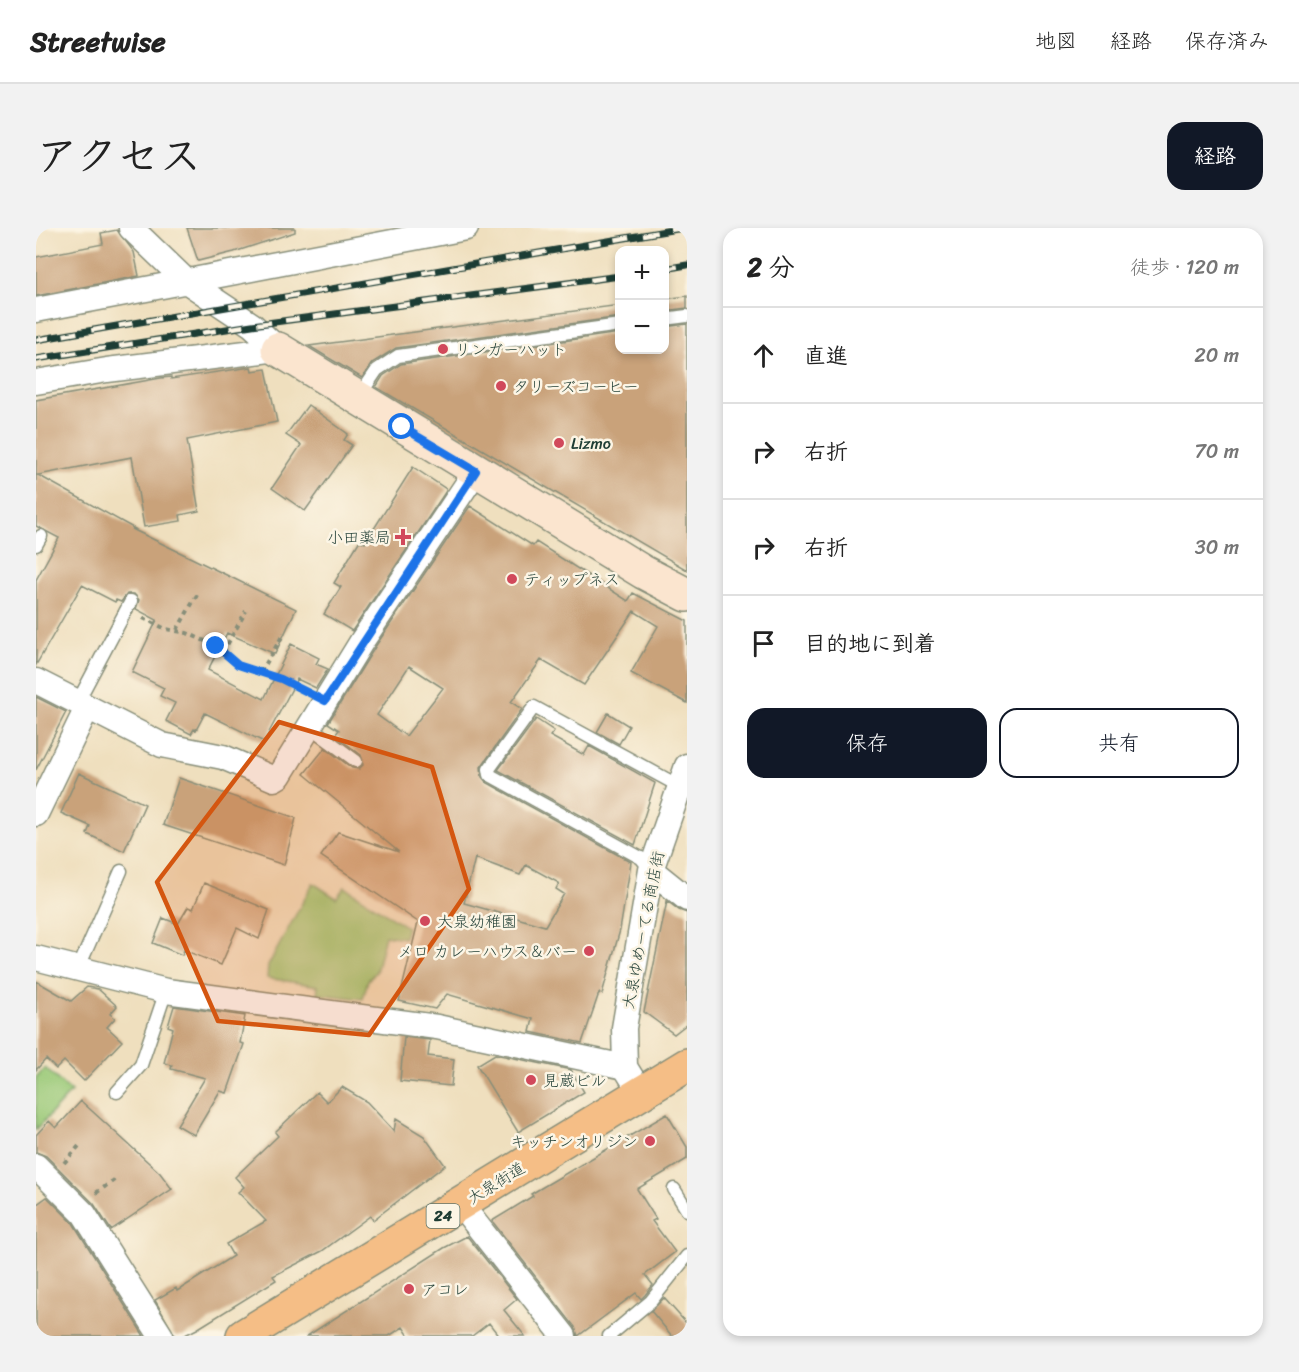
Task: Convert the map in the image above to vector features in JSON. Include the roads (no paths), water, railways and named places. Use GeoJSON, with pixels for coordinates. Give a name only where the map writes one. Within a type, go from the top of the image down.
{"type":"FeatureCollection","features":[{"type":"Feature","properties":{"kind":"main road","name":"大泉街道"},"geometry":{"type":"LineString","coordinates":[[249,1335],[461,1205],[634,1080],[687,1065]]}},
{"type":"Feature","properties":{"kind":"street"},"geometry":{"type":"LineString","coordinates":[[131,228],[186,280],[252,325],[278,349],[642,572],[687,595]]}},
{"type":"Feature","properties":{"kind":"street"},"geometry":{"type":"LineString","coordinates":[[36,310],[466,228]]}},
{"type":"Feature","properties":{"kind":"street"},"geometry":{"type":"LineString","coordinates":[[36,382],[107,370],[278,349]]}},
{"type":"Feature","properties":{"kind":"street"},"geometry":{"type":"LineString","coordinates":[[36,681],[162,745],[223,757],[274,779],[279,776],[325,701],[476,471]]}},
{"type":"Feature","properties":{"kind":"street"},"geometry":{"type":"LineString","coordinates":[[36,814],[82,706]]}},
{"type":"Feature","properties":{"kind":"street","name":"大泉ゆめーてる商店街"},"geometry":{"type":"LineString","coordinates":[[634,1080],[624,1028],[651,870],[683,776]]}},
{"type":"Feature","properties":{"kind":"street"},"geometry":{"type":"LineString","coordinates":[[651,870],[687,899]]}},
{"type":"Feature","properties":{"kind":"street"},"geometry":{"type":"LineString","coordinates":[[36,958],[165,991],[437,1027],[634,1080]]}},
{"type":"Feature","properties":{"kind":"street"},"geometry":{"type":"LineString","coordinates":[[36,1166],[84,1214],[160,1336]]}},
{"type":"Feature","properties":{"kind":"street"},"geometry":{"type":"LineString","coordinates":[[461,1205],[564,1336]]}},
{"type":"Feature","properties":{"kind":"lane"},"geometry":{"type":"LineString","coordinates":[[669,318],[687,316]]}},
{"type":"Feature","properties":{"kind":"lane"},"geometry":{"type":"LineString","coordinates":[[357,399],[377,369],[398,356],[615,326]]}},
{"type":"Feature","properties":{"kind":"lane"},"geometry":{"type":"LineString","coordinates":[[82,706],[131,601]]}},
{"type":"Feature","properties":{"kind":"lane"},"geometry":{"type":"LineString","coordinates":[[651,870],[641,858],[490,775],[489,769],[534,707],[683,776]]}},
{"type":"Feature","properties":{"kind":"lane"},"geometry":{"type":"LineString","coordinates":[[310,727],[356,761]]}},
{"type":"Feature","properties":{"kind":"lane"},"geometry":{"type":"LineString","coordinates":[[78,969],[121,871]]}},
{"type":"Feature","properties":{"kind":"lane"},"geometry":{"type":"LineString","coordinates":[[117,1092],[141,1065],[165,991]]}},
{"type":"Feature","properties":{"kind":"lane"},"geometry":{"type":"LineString","coordinates":[[674,1189],[687,1210]]}},
{"type":"Feature","properties":{"kind":"lane"},"geometry":{"type":"LineString","coordinates":[[609,1336],[651,1301],[687,1256]]}},
{"type":"Feature","properties":{"kind":"railway"},"geometry":{"type":"LineString","coordinates":[[36,340],[683,228]]}},
{"type":"Feature","properties":{"kind":"railway"},"geometry":{"type":"LineString","coordinates":[[669,268],[687,265]]}},
{"type":"Feature","properties":{"kind":"railway"},"geometry":{"type":"LineString","coordinates":[[36,359],[252,325],[615,277]]}},
{"type":"Feature","properties":{"kind":"place","name":"リンガーハット"},"geometry":{"type":"Point","coordinates":[443,349]}},
{"type":"Feature","properties":{"kind":"place","name":"タリーズコーヒー"},"geometry":{"type":"Point","coordinates":[501,386]}},
{"type":"Feature","properties":{"kind":"place","name":"Lizmo"},"geometry":{"type":"Point","coordinates":[559,443]}},
{"type":"Feature","properties":{"kind":"place","name":"小田薬局"},"geometry":{"type":"Point","coordinates":[403,537]}},
{"type":"Feature","properties":{"kind":"place","name":"ティップネス"},"geometry":{"type":"Point","coordinates":[512,579]}},
{"type":"Feature","properties":{"kind":"place","name":"大泉幼稚園"},"geometry":{"type":"Point","coordinates":[425,921]}},
{"type":"Feature","properties":{"kind":"place","name":"メロ カレーハウス＆バー"},"geometry":{"type":"Point","coordinates":[589,951]}},
{"type":"Feature","properties":{"kind":"place","name":"見蔵ビル"},"geometry":{"type":"Point","coordinates":[531,1080]}},
{"type":"Feature","properties":{"kind":"place","name":"キッチンオリジン"},"geometry":{"type":"Point","coordinates":[650,1141]}},
{"type":"Feature","properties":{"kind":"place","name":"アコレ"},"geometry":{"type":"Point","coordinates":[409,1289]}}]}
